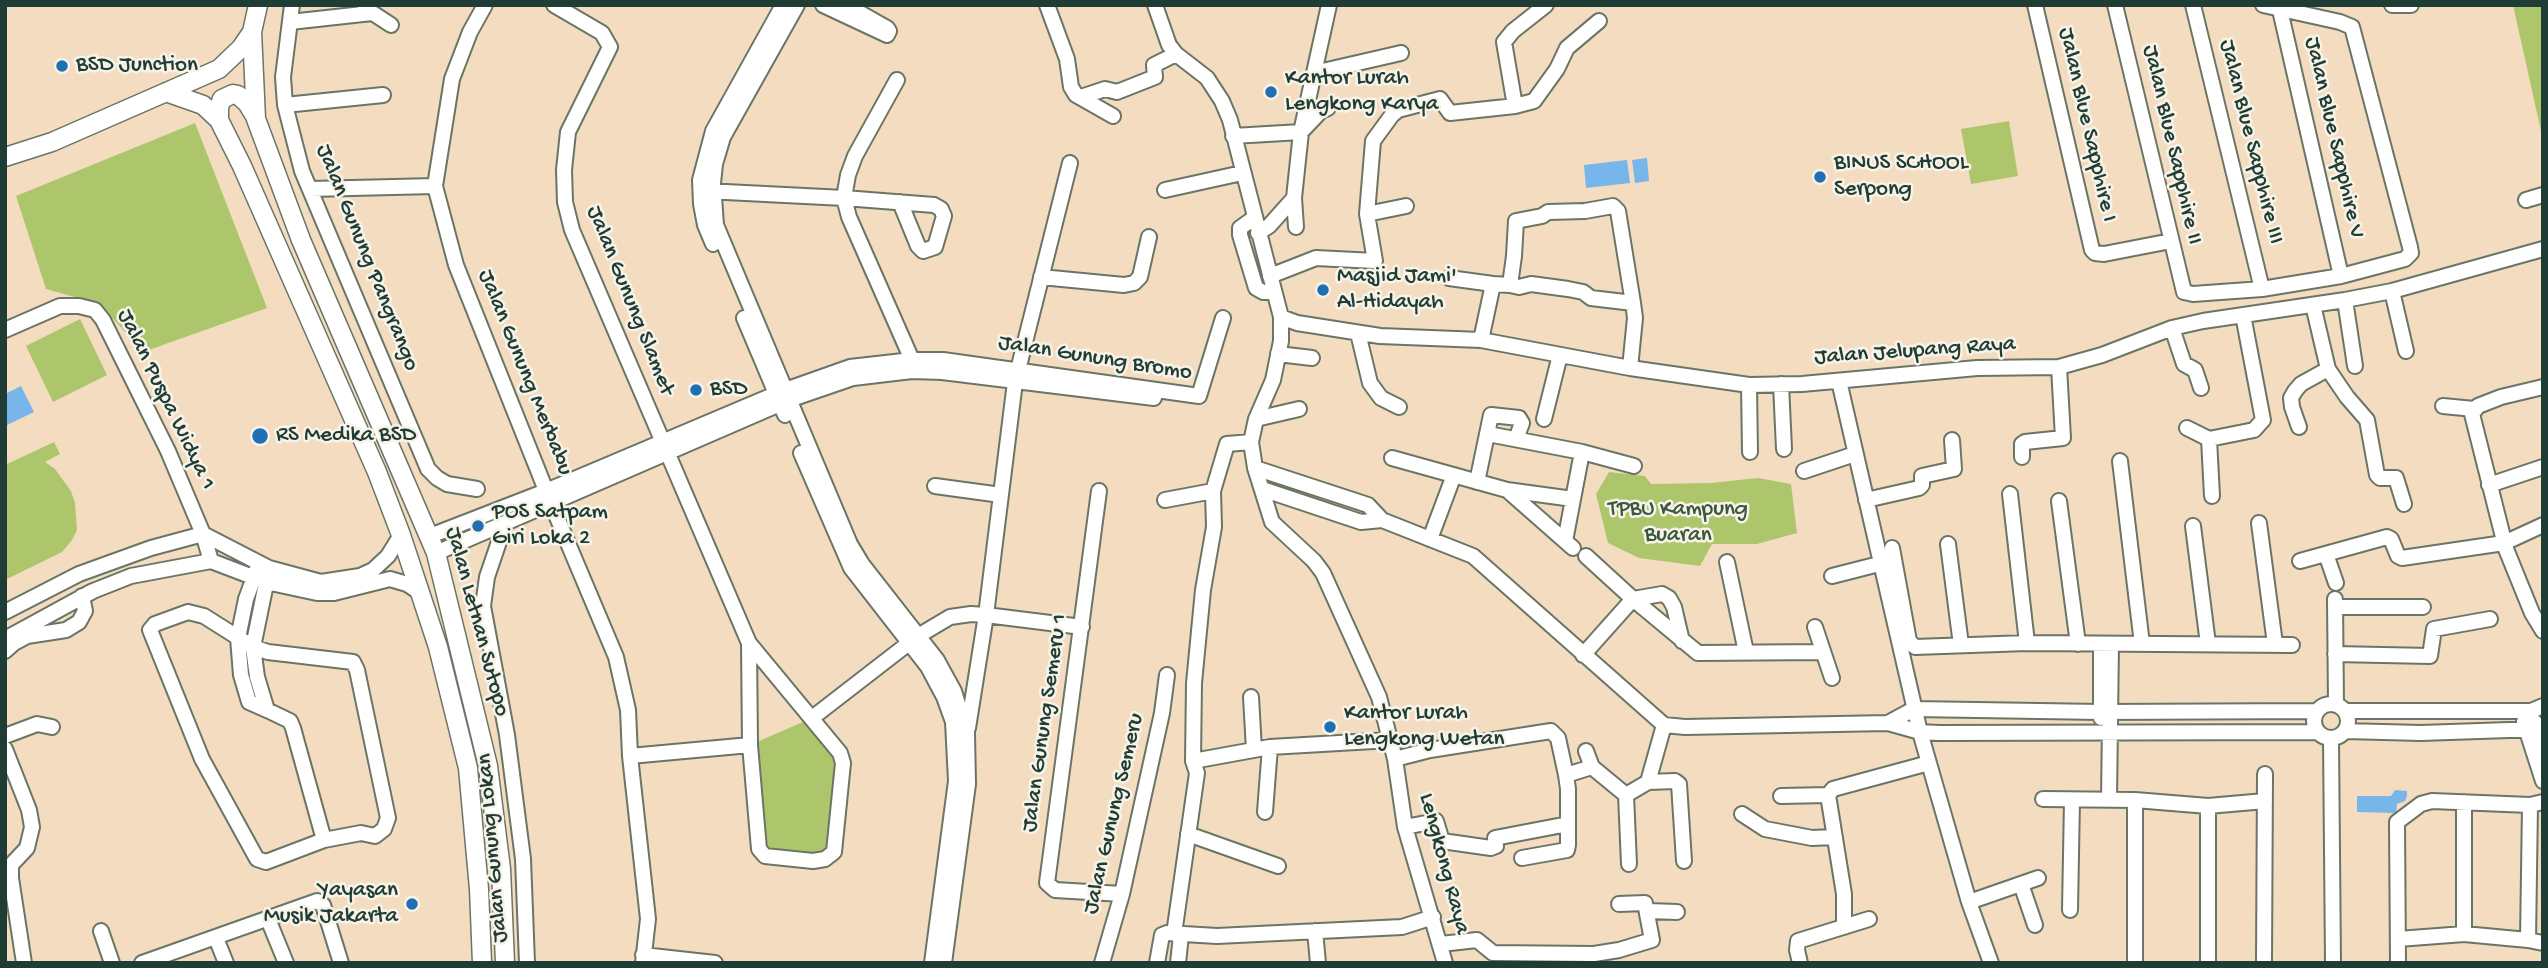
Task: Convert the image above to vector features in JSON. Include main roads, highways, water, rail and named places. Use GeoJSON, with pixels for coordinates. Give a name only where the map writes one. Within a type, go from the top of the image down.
{"type":"FeatureCollection","features":[{"type":"Feature","properties":{"kind":"main road","name":"Jalan Letnan Sutopo"},"geometry":{"type":"LineString","coordinates":[[257,5],[252,32],[256,119],[301,240],[436,553],[488,766],[501,869],[505,963]]}},
{"type":"Feature","properties":{"kind":"main road"},"geometry":{"type":"LineString","coordinates":[[5,157],[52,142],[219,69],[241,48],[252,32]]}},
{"type":"Feature","properties":{"kind":"main road","name":"Jalan Letnan Sutopo"},"geometry":{"type":"LineString","coordinates":[[166,92],[203,105],[219,120],[242,166],[377,472],[401,535],[438,648],[468,768],[479,889],[482,963]]}},
{"type":"Feature","properties":{"kind":"main road"},"geometry":{"type":"LineString","coordinates":[[219,120],[222,99],[233,94],[247,103],[256,119]]}},
{"type":"Feature","properties":{"kind":"water"},"geometry":{"type":"Polygon","coordinates":[[[1647,158],[1649,181],[1635,183],[1632,160],[1647,158]]]}},
{"type":"Feature","properties":{"kind":"water"},"geometry":{"type":"Polygon","coordinates":[[[1627,160],[1630,183],[1586,188],[1584,165],[1627,160]]]}},
{"type":"Feature","properties":{"kind":"water"},"geometry":{"type":"Polygon","coordinates":[[[21,386],[34,412],[5,426],[5,394],[21,386]]]}},
{"type":"Feature","properties":{"kind":"water"},"geometry":{"type":"Polygon","coordinates":[[[2395,790],[2407,791],[2405,801],[2397,804],[2396,813],[2357,812],[2357,796],[2391,796],[2395,790]]]}},
{"type":"Feature","properties":{"kind":"place","name":"BSD Junction"},"geometry":{"type":"Point","coordinates":[62,66]}},
{"type":"Feature","properties":{"kind":"place","name":"Kantor Lurah Lengkong Karya"},"geometry":{"type":"Point","coordinates":[1271,92]}},
{"type":"Feature","properties":{"kind":"place","name":"BINUS SCHOOL Serpong"},"geometry":{"type":"Point","coordinates":[1820,177]}},
{"type":"Feature","properties":{"kind":"place","name":"Masjid Jami' Al-Hidayah"},"geometry":{"type":"Point","coordinates":[1323,290]}},
{"type":"Feature","properties":{"kind":"place","name":"BSD"},"geometry":{"type":"Point","coordinates":[696,390]}},
{"type":"Feature","properties":{"kind":"place","name":"RS Medika BSD"},"geometry":{"type":"Point","coordinates":[260,436]}},
{"type":"Feature","properties":{"kind":"place","name":"POS Satpam Giri Loka 2"},"geometry":{"type":"Point","coordinates":[478,526]}},
{"type":"Feature","properties":{"kind":"place","name":"Kantor Lurah Lengkong Wetan"},"geometry":{"type":"Point","coordinates":[1330,727]}},
{"type":"Feature","properties":{"kind":"place","name":"Yayasan Musik Jakarta"},"geometry":{"type":"Point","coordinates":[412,904]}},
{"type":"Feature","properties":{"kind":"park label","name":"TPBU Kampung Buaran"},"geometry":{"type":"Point","coordinates":[1678,523]}}]}
